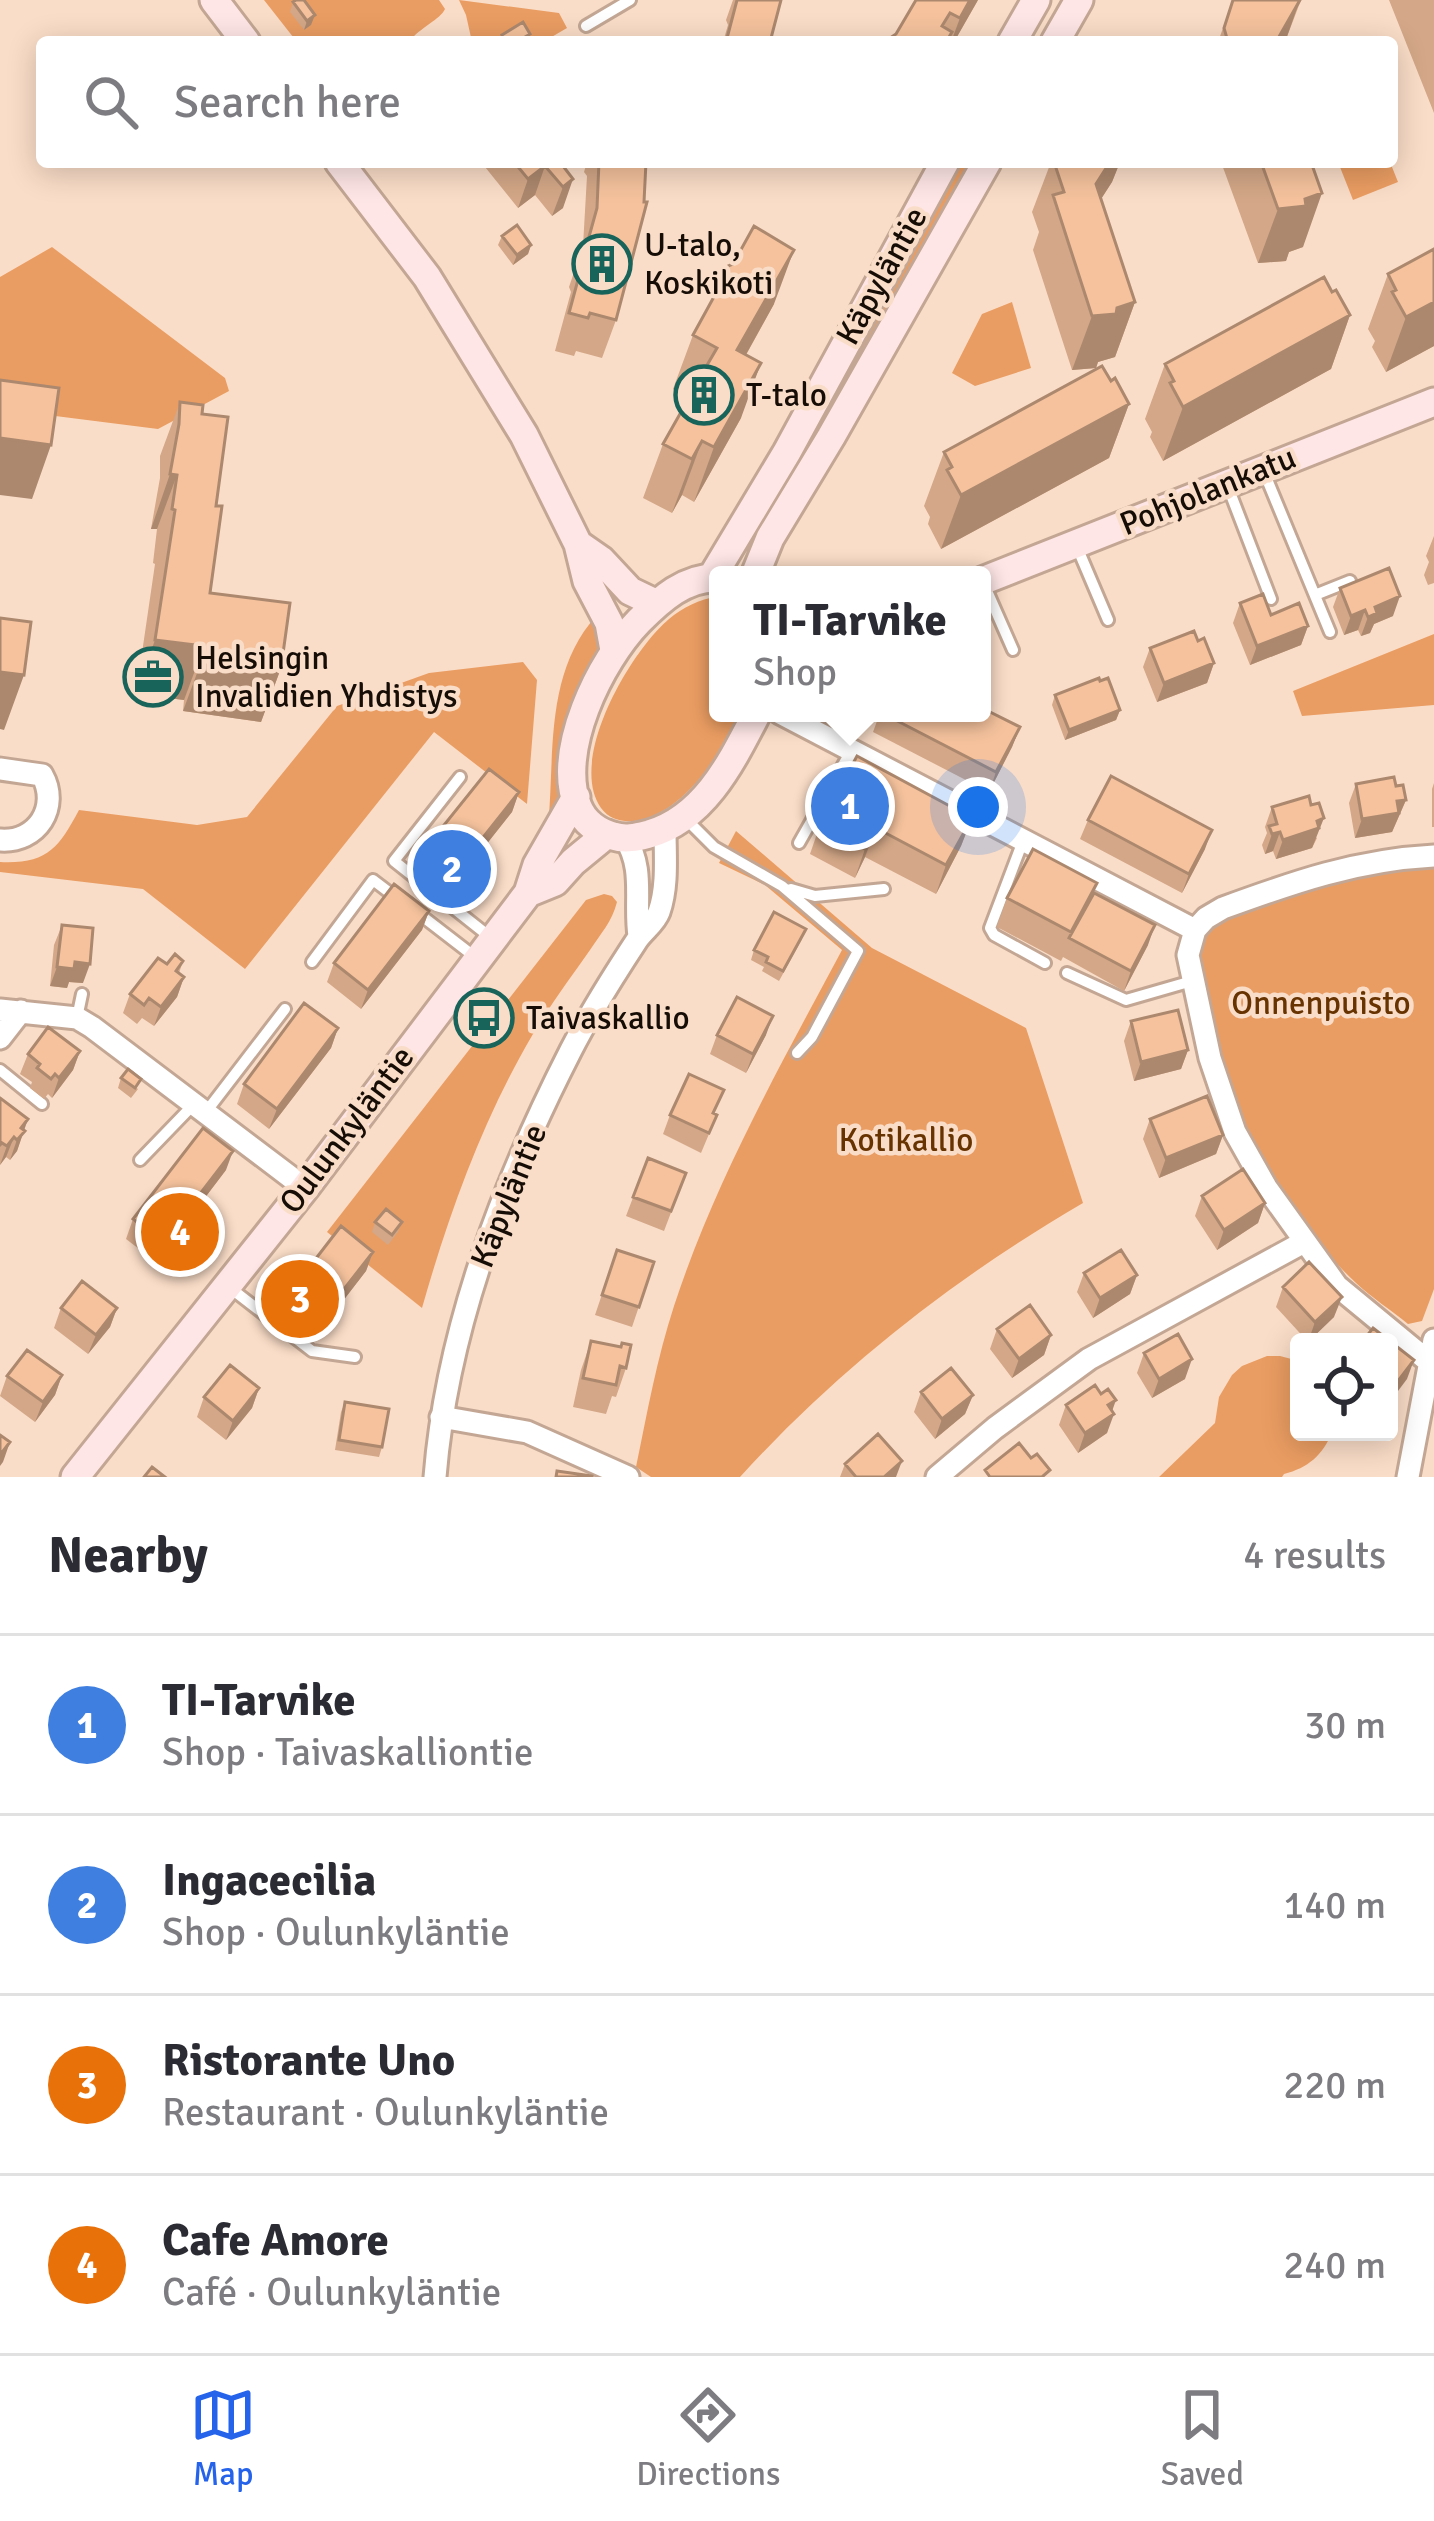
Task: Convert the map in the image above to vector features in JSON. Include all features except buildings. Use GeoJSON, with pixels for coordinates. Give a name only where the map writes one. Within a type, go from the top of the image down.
{"type":"FeatureCollection","features":[{"type":"Feature","properties":{"kind":"main road"},"geometry":{"type":"LineString","coordinates":[[214,0],[241,36]]}},
{"type":"Feature","properties":{"kind":"main road"},"geometry":{"type":"LineString","coordinates":[[1015,36],[1036,0]]}},
{"type":"Feature","properties":{"kind":"main road"},"geometry":{"type":"LineString","coordinates":[[1058,36],[1078,0]]}},
{"type":"Feature","properties":{"kind":"main road"},"geometry":{"type":"LineString","coordinates":[[344,168],[427,278],[524,435],[578,544],[587,581],[609,623],[614,650]]}},
{"type":"Feature","properties":{"kind":"main road","name":"Käpyläntie"},"geometry":{"type":"LineString","coordinates":[[722,566],[942,168]]}},
{"type":"Feature","properties":{"kind":"main road","name":"Käpyläntie"},"geometry":{"type":"LineString","coordinates":[[759,566],[770,538],[984,168]]}},
{"type":"Feature","properties":{"kind":"main road","name":"Pohjolankatu"},"geometry":{"type":"LineString","coordinates":[[991,577],[1434,402]]}},
{"type":"Feature","properties":{"kind":"main road"},"geometry":{"type":"LineString","coordinates":[[578,544],[601,560],[630,592],[657,604]]}},
{"type":"Feature","properties":{"kind":"main road"},"geometry":{"type":"LineString","coordinates":[[709,580],[684,586],[657,604],[614,650],[593,688],[578,735],[573,763],[579,810],[588,822],[616,836],[634,838],[675,823],[712,791],[752,722]]}},
{"type":"Feature","properties":{"kind":"main road","name":"Oulunkyläntie"},"geometry":{"type":"LineString","coordinates":[[75,1477],[305,1187],[528,893],[537,865],[576,796]]}},
{"type":"Feature","properties":{"kind":"main road","name":"Oulunkyläntie"},"geometry":{"type":"LineString","coordinates":[[528,893],[556,883],[573,862],[616,836]]}},
{"type":"Feature","properties":{"kind":"street"},"geometry":{"type":"LineString","coordinates":[[797,722],[1195,930]]}},
{"type":"Feature","properties":{"kind":"street"},"geometry":{"type":"LineString","coordinates":[[0,769],[42,775],[50,788],[43,823],[27,835],[0,840]]}},
{"type":"Feature","properties":{"kind":"street","name":"Käpyläntie"},"geometry":{"type":"LineString","coordinates":[[435,1477],[441,1418],[473,1284],[514,1175],[572,1049],[639,936],[658,918],[675,823]]}},
{"type":"Feature","properties":{"kind":"street"},"geometry":{"type":"LineString","coordinates":[[616,836],[634,851],[638,866],[639,936]]}},
{"type":"Feature","properties":{"kind":"street"},"geometry":{"type":"LineString","coordinates":[[1431,1365],[1336,1286],[1266,1187],[1235,1132],[1210,1058],[1188,955],[1195,930],[1222,908],[1346,867],[1434,856]]}},
{"type":"Feature","properties":{"kind":"street"},"geometry":{"type":"LineString","coordinates":[[0,1038],[10,1011],[77,1018],[305,1187]]}},
{"type":"Feature","properties":{"kind":"street"},"geometry":{"type":"LineString","coordinates":[[937,1477],[1089,1359],[1304,1242]]}},
{"type":"Feature","properties":{"kind":"street"},"geometry":{"type":"LineString","coordinates":[[1408,1477],[1434,1340]]}},
{"type":"Feature","properties":{"kind":"street"},"geometry":{"type":"LineString","coordinates":[[441,1418],[527,1432],[628,1477]]}},
{"type":"Feature","properties":{"kind":"lane"},"geometry":{"type":"LineString","coordinates":[[586,26],[630,0]]}},
{"type":"Feature","properties":{"kind":"lane"},"geometry":{"type":"LineString","coordinates":[[1262,470],[1330,632]]}},
{"type":"Feature","properties":{"kind":"lane"},"geometry":{"type":"LineString","coordinates":[[1227,484],[1270,599]]}},
{"type":"Feature","properties":{"kind":"lane"},"geometry":{"type":"LineString","coordinates":[[1076,544],[1108,620]]}},
{"type":"Feature","properties":{"kind":"lane"},"geometry":{"type":"LineString","coordinates":[[1315,595],[1350,581]]}},
{"type":"Feature","properties":{"kind":"lane"},"geometry":{"type":"LineString","coordinates":[[991,602],[1012,650]]}},
{"type":"Feature","properties":{"kind":"lane"},"geometry":{"type":"LineString","coordinates":[[799,843],[850,751]]}},
{"type":"Feature","properties":{"kind":"lane"},"geometry":{"type":"LineString","coordinates":[[460,777],[394,861],[485,949]]}},
{"type":"Feature","properties":{"kind":"lane"},"geometry":{"type":"LineString","coordinates":[[675,823],[782,886],[858,951],[812,1037],[797,1053]]}},
{"type":"Feature","properties":{"kind":"lane"},"geometry":{"type":"LineString","coordinates":[[1023,841],[990,928],[1045,962]]}},
{"type":"Feature","properties":{"kind":"lane"},"geometry":{"type":"LineString","coordinates":[[312,962],[373,880],[485,949]]}},
{"type":"Feature","properties":{"kind":"lane"},"geometry":{"type":"LineString","coordinates":[[782,886],[815,896],[884,890]]}},
{"type":"Feature","properties":{"kind":"lane"},"geometry":{"type":"LineString","coordinates":[[1067,973],[1126,1000],[1192,981]]}},
{"type":"Feature","properties":{"kind":"lane"},"geometry":{"type":"LineString","coordinates":[[77,1018],[82,994]]}},
{"type":"Feature","properties":{"kind":"lane"},"geometry":{"type":"LineString","coordinates":[[140,1160],[200,1108],[285,1009]]}},
{"type":"Feature","properties":{"kind":"lane"},"geometry":{"type":"LineString","coordinates":[[0,1070],[42,1104]]}},
{"type":"Feature","properties":{"kind":"lane"},"geometry":{"type":"LineString","coordinates":[[227,1286],[312,1351],[356,1357]]}},
{"type":"Feature","properties":{"kind":"green space"},"geometry":{"type":"Polygon","coordinates":[[[264,0],[439,0],[445,9],[414,36],[292,36],[264,0]]]}},
{"type":"Feature","properties":{"kind":"green space"},"geometry":{"type":"Polygon","coordinates":[[[459,0],[559,13],[567,28],[553,36],[471,36],[459,0]]]}},
{"type":"Feature","properties":{"kind":"green space"},"geometry":{"type":"Polygon","coordinates":[[[958,168],[969,168],[761,533],[753,529],[958,168]]]}},
{"type":"Feature","properties":{"kind":"green space"},"geometry":{"type":"Polygon","coordinates":[[[1340,168],[1392,168],[1398,182],[1353,200],[1340,168]]]}},
{"type":"Feature","properties":{"kind":"green space"},"geometry":{"type":"Polygon","coordinates":[[[52,247],[225,378],[229,391],[158,429],[0,409],[0,277],[52,247]]]}},
{"type":"Feature","properties":{"kind":"green space"},"geometry":{"type":"Polygon","coordinates":[[[1012,302],[1031,368],[975,386],[952,373],[982,314],[1012,302]]]}},
{"type":"Feature","properties":{"kind":"green space"},"geometry":{"type":"Polygon","coordinates":[[[709,599],[709,722],[735,722],[711,764],[668,808],[634,821],[612,817],[601,808],[593,787],[592,762],[608,707],[654,634],[709,599]]]}},
{"type":"Feature","properties":{"kind":"green space"},"geometry":{"type":"Polygon","coordinates":[[[597,615],[604,637],[564,800],[548,828],[560,689],[580,638],[597,615]]]}},
{"type":"Feature","properties":{"kind":"green space"},"geometry":{"type":"Polygon","coordinates":[[[1434,634],[1434,705],[1302,716],[1293,691],[1434,634]]]}},
{"type":"Feature","properties":{"kind":"green space"},"geometry":{"type":"Polygon","coordinates":[[[523,662],[537,680],[527,804],[434,732],[245,969],[143,889],[0,872],[0,862],[29,860],[49,851],[79,810],[197,825],[247,817],[337,706],[429,673],[523,662]]]}},
{"type":"Feature","properties":{"kind":"green space","name":"Kotikallio"},"geometry":{"type":"Polygon","coordinates":[[[736,831],[872,948],[1026,1028],[1083,1203],[990,1262],[901,1327],[818,1399],[740,1477],[651,1477],[636,1467],[662,1346],[690,1260],[750,1125],[842,950],[765,885],[719,863],[736,831]]]}},
{"type":"Feature","properties":{"kind":"green space","name":"Onnenpuisto"},"geometry":{"type":"Polygon","coordinates":[[[1434,865],[1434,1289],[1422,1321],[1408,1324],[1330,1257],[1267,1170],[1224,1071],[1204,989],[1199,943],[1217,923],[1235,914],[1362,872],[1434,865]]]}},
{"type":"Feature","properties":{"kind":"green space"},"geometry":{"type":"Polygon","coordinates":[[[604,894],[617,902],[612,916],[540,1023],[498,1099],[456,1202],[422,1308],[327,1232],[586,900],[604,894]]]}},
{"type":"Feature","properties":{"kind":"green space"},"geometry":{"type":"Polygon","coordinates":[[[1267,1356],[1290,1359],[1290,1441],[1327,1441],[1319,1454],[1282,1477],[1159,1477],[1215,1423],[1219,1397],[1242,1366],[1267,1356]]]}},
{"type":"Feature","properties":{"kind":"place","name":"U-talo, Koskikoti"},"geometry":{"type":"Point","coordinates":[602,264]}},
{"type":"Feature","properties":{"kind":"place","name":"T-talo"},"geometry":{"type":"Point","coordinates":[704,395]}},
{"type":"Feature","properties":{"kind":"place","name":"Helsingin Invalidien Yhdistys"},"geometry":{"type":"Point","coordinates":[153,677]}},
{"type":"Feature","properties":{"kind":"place","name":"TI-Tarvike"},"geometry":{"type":"Point","coordinates":[850,806]}},
{"type":"Feature","properties":{"kind":"place","name":"Ingacecilia"},"geometry":{"type":"Point","coordinates":[452,869]}},
{"type":"Feature","properties":{"kind":"place","name":"Taivaskallio"},"geometry":{"type":"Point","coordinates":[484,1018]}},
{"type":"Feature","properties":{"kind":"place","name":"Cafe Amore"},"geometry":{"type":"Point","coordinates":[180,1232]}},
{"type":"Feature","properties":{"kind":"place","name":"Ristorante Uno"},"geometry":{"type":"Point","coordinates":[300,1299]}}]}
